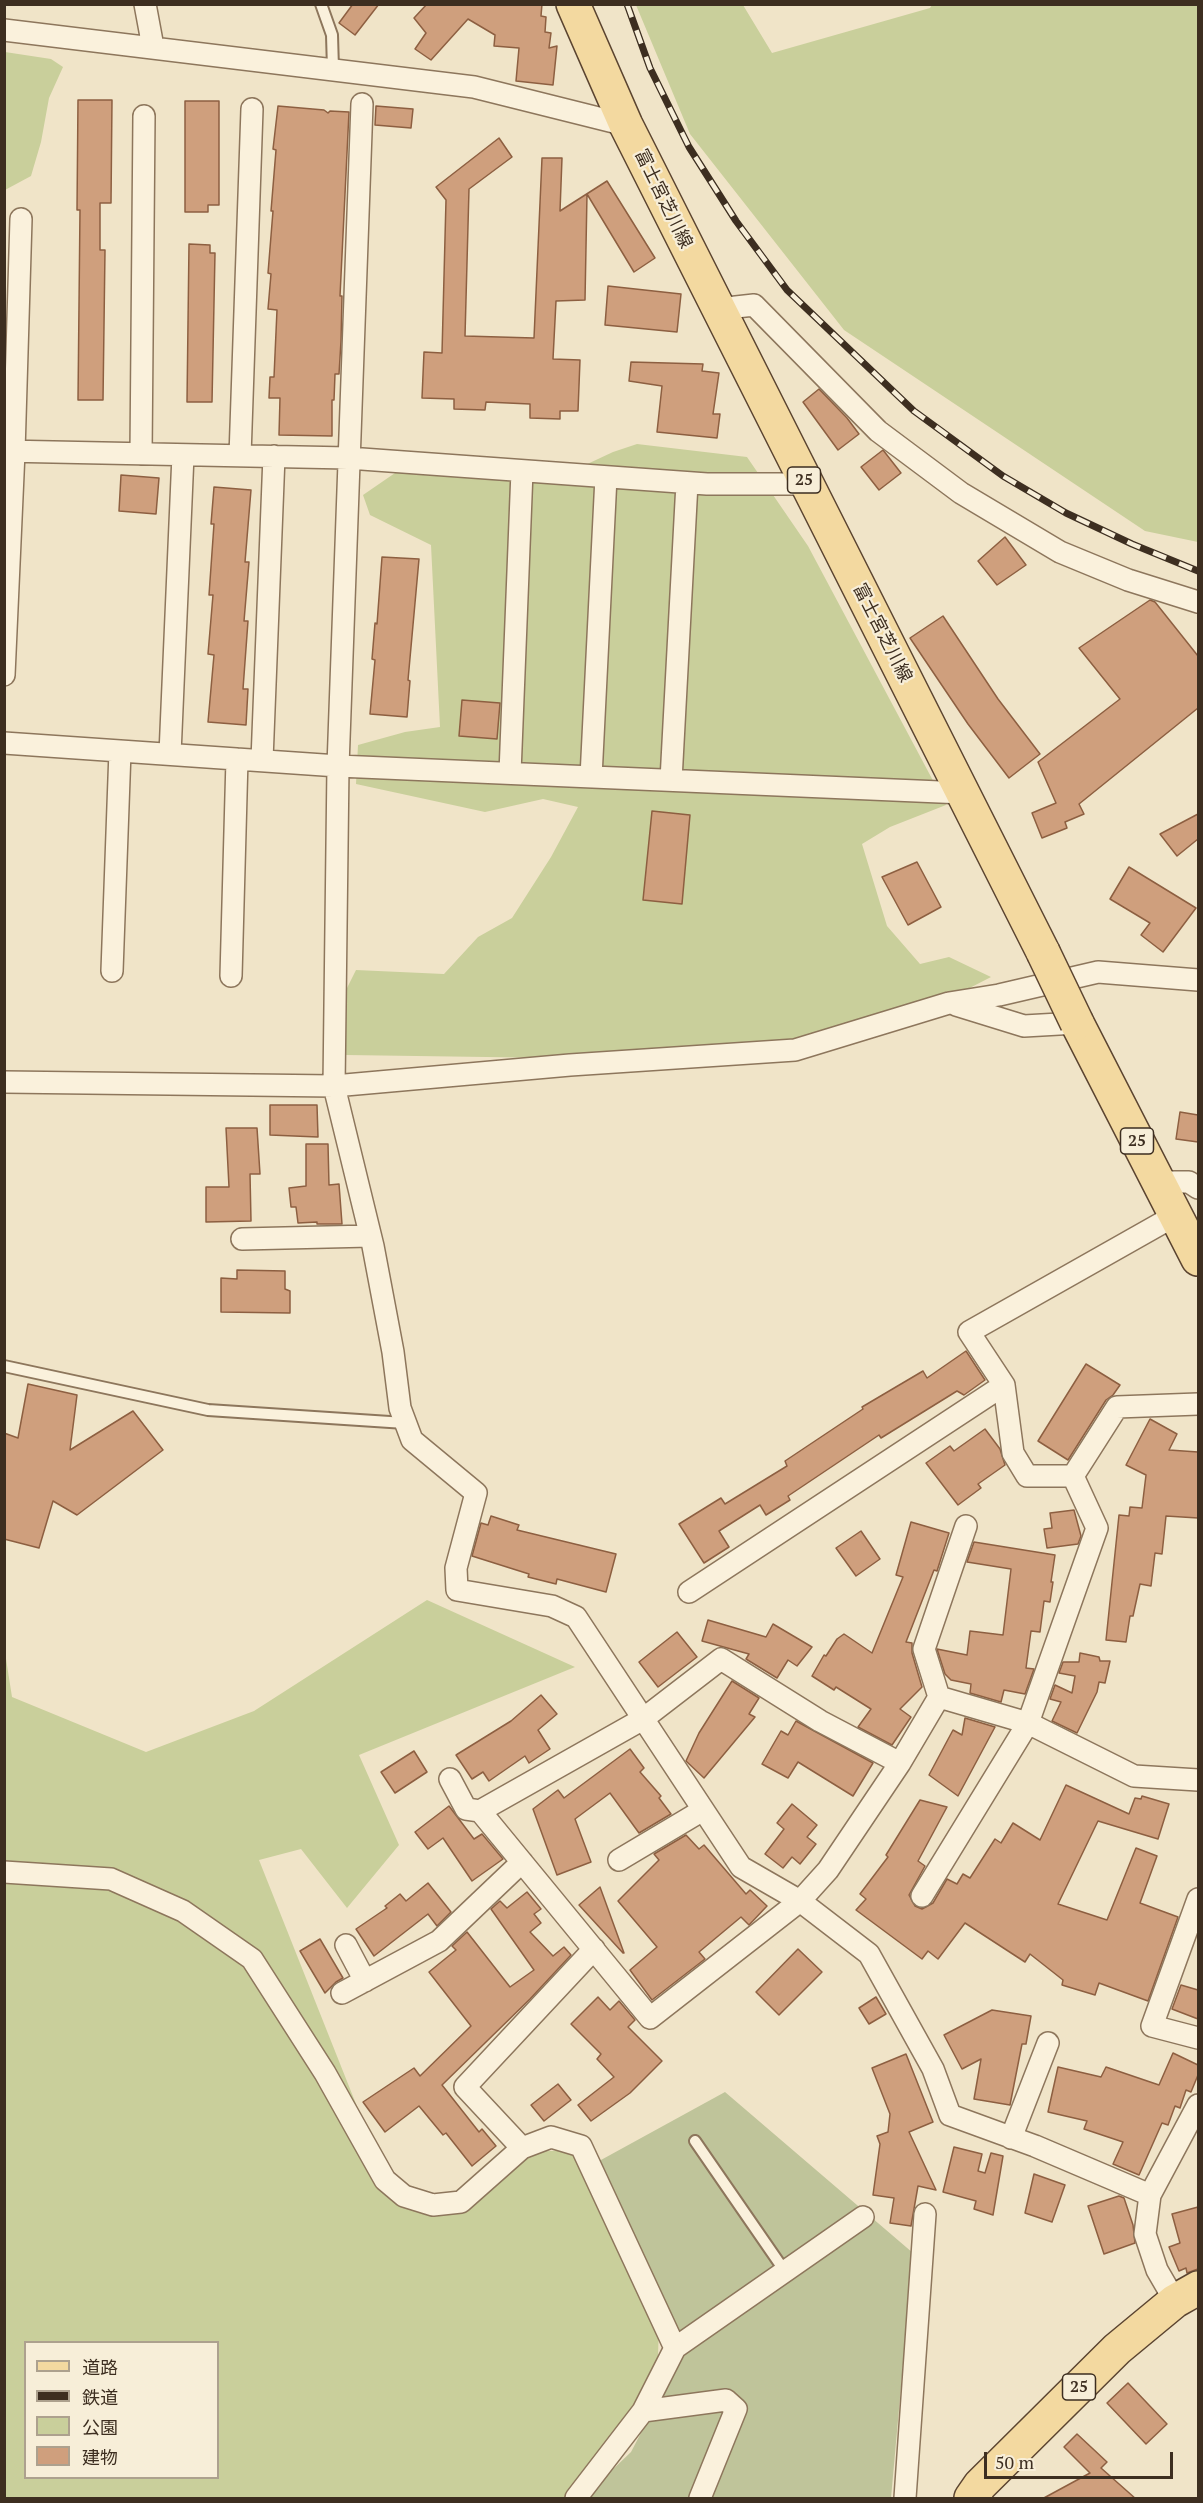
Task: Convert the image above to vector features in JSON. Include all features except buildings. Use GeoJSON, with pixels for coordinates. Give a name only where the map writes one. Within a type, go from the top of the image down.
{"type":"FeatureCollection","features":[{"type":"Feature","properties":{"kind":"main road","name":"富士宮芝川線"},"geometry":{"type":"LineString","coordinates":[[573,4],[626,125],[1077,1023],[1198,1258]]}},
{"type":"Feature","properties":{"kind":"main road","name":"25"},"geometry":{"type":"LineString","coordinates":[[971,2499],[980,2485],[1117,2349],[1192,2292]]}},
{"type":"Feature","properties":{"kind":"street"},"geometry":{"type":"LineString","coordinates":[[144,4],[153,46]]}},
{"type":"Feature","properties":{"kind":"street"},"geometry":{"type":"LineString","coordinates":[[4,30],[153,46],[474,87],[626,125]]}},
{"type":"Feature","properties":{"kind":"street"},"geometry":{"type":"LineString","coordinates":[[362,104],[338,766],[334,1086],[370,1236],[393,1352],[400,1408],[405,1423],[412,1440],[476,1494],[456,1568],[457,1590],[552,1606],[576,1617],[741,1867],[800,1901],[869,1954],[933,2069],[950,2115],[1150,2194]]}},
{"type":"Feature","properties":{"kind":"street"},"geometry":{"type":"LineString","coordinates":[[240,456],[252,109]]}},
{"type":"Feature","properties":{"kind":"street"},"geometry":{"type":"LineString","coordinates":[[141,454],[144,116]]}},
{"type":"Feature","properties":{"kind":"street"},"geometry":{"type":"LineString","coordinates":[[4,675],[9,451],[21,219]]}},
{"type":"Feature","properties":{"kind":"street"},"geometry":{"type":"LineString","coordinates":[[718,309],[754,304],[878,431],[961,493],[1060,552],[1128,580],[1198,602]]}},
{"type":"Feature","properties":{"kind":"street"},"geometry":{"type":"LineString","coordinates":[[9,451],[348,458],[687,483],[806,484]]}},
{"type":"Feature","properties":{"kind":"street"},"geometry":{"type":"LineString","coordinates":[[171,754],[183,455]]}},
{"type":"Feature","properties":{"kind":"street"},"geometry":{"type":"LineString","coordinates":[[262,760],[274,456]]}},
{"type":"Feature","properties":{"kind":"street"},"geometry":{"type":"LineString","coordinates":[[510,773],[522,471]]}},
{"type":"Feature","properties":{"kind":"street"},"geometry":{"type":"LineString","coordinates":[[591,777],[606,477]]}},
{"type":"Feature","properties":{"kind":"street"},"geometry":{"type":"LineString","coordinates":[[671,780],[687,483]]}},
{"type":"Feature","properties":{"kind":"street"},"geometry":{"type":"LineString","coordinates":[[4,743],[338,766],[963,793]]}},
{"type":"Feature","properties":{"kind":"street"},"geometry":{"type":"LineString","coordinates":[[112,971],[120,751]]}},
{"type":"Feature","properties":{"kind":"street"},"geometry":{"type":"LineString","coordinates":[[231,976],[237,759]]}},
{"type":"Feature","properties":{"kind":"street"},"geometry":{"type":"LineString","coordinates":[[4,1082],[334,1086],[570,1065],[795,1050],[949,1003],[999,995],[1098,972],[1198,980]]}},
{"type":"Feature","properties":{"kind":"street"},"geometry":{"type":"LineString","coordinates":[[949,1003],[1024,1026],[1077,1023]]}},
{"type":"Feature","properties":{"kind":"street"},"geometry":{"type":"LineString","coordinates":[[1158,1182],[1189,1182],[1198,1188]]}},
{"type":"Feature","properties":{"kind":"street"},"geometry":{"type":"LineString","coordinates":[[1073,1476],[1027,1476],[1013,1454],[1004,1385],[969,1332],[1176,1215]]}},
{"type":"Feature","properties":{"kind":"street"},"geometry":{"type":"LineString","coordinates":[[242,1239],[370,1236]]}},
{"type":"Feature","properties":{"kind":"street"},"geometry":{"type":"LineString","coordinates":[[689,1592],[1004,1385]]}},
{"type":"Feature","properties":{"kind":"street"},"geometry":{"type":"LineString","coordinates":[[1073,1476],[1117,1407],[1198,1404]]}},
{"type":"Feature","properties":{"kind":"street"},"geometry":{"type":"LineString","coordinates":[[922,1896],[1028,1723],[1097,1528],[1073,1476]]}},
{"type":"Feature","properties":{"kind":"street"},"geometry":{"type":"LineString","coordinates":[[480,1811],[650,2018],[800,1901],[828,1870],[900,1763],[939,1697],[924,1649],[966,1526]]}},
{"type":"Feature","properties":{"kind":"street"},"geometry":{"type":"LineString","coordinates":[[450,1779],[466,1809],[480,1811],[643,1719],[721,1659],[820,1720],[900,1763]]}},
{"type":"Feature","properties":{"kind":"street"},"geometry":{"type":"LineString","coordinates":[[939,1697],[1028,1723],[1134,1776],[1198,1780]]}},
{"type":"Feature","properties":{"kind":"street"},"geometry":{"type":"LineString","coordinates":[[619,1860],[703,1810]]}},
{"type":"Feature","properties":{"kind":"street"},"geometry":{"type":"LineString","coordinates":[[342,1993],[439,1941],[522,1862]]}},
{"type":"Feature","properties":{"kind":"street"},"geometry":{"type":"LineString","coordinates":[[4,1872],[111,1879],[183,1911],[252,1959],[325,2073],[385,2180],[404,2196],[434,2205],[461,2202],[522,2148],[551,2137],[581,2146],[675,2348]]}},
{"type":"Feature","properties":{"kind":"street"},"geometry":{"type":"LineString","coordinates":[[1198,1899],[1152,2026],[1198,2038]]}},
{"type":"Feature","properties":{"kind":"street"},"geometry":{"type":"LineString","coordinates":[[346,1945],[365,1981]]}},
{"type":"Feature","properties":{"kind":"street"},"geometry":{"type":"LineString","coordinates":[[522,2148],[465,2087],[594,1949]]}},
{"type":"Feature","properties":{"kind":"street"},"geometry":{"type":"LineString","coordinates":[[1011,2138],[1048,2043]]}},
{"type":"Feature","properties":{"kind":"street"},"geometry":{"type":"LineString","coordinates":[[1192,2292],[1158,2270],[1145,2234],[1150,2194],[1198,2105]]}},
{"type":"Feature","properties":{"kind":"street"},"geometry":{"type":"LineString","coordinates":[[905,2499],[925,2214]]}},
{"type":"Feature","properties":{"kind":"street"},"geometry":{"type":"LineString","coordinates":[[576,2499],[643,2411],[675,2348],[863,2217]]}},
{"type":"Feature","properties":{"kind":"street"},"geometry":{"type":"LineString","coordinates":[[643,2411],[726,2400],[736,2409],[700,2499]]}},
{"type":"Feature","properties":{"kind":"lane"},"geometry":{"type":"LineString","coordinates":[[321,4],[332,35],[333,69]]}},
{"type":"Feature","properties":{"kind":"lane"},"geometry":{"type":"LineString","coordinates":[[4,1366],[208,1410],[405,1423]]}},
{"type":"Feature","properties":{"kind":"lane"},"geometry":{"type":"LineString","coordinates":[[695,2141],[784,2270]]}},
{"type":"Feature","properties":{"kind":"green space"},"geometry":{"type":"Polygon","coordinates":[[[636,5],[743,5],[772,53],[930,8],[932,5],[1198,5],[1198,542],[1145,531],[844,330],[690,134],[636,5]]]}},
{"type":"Feature","properties":{"kind":"green space"},"geometry":{"type":"Polygon","coordinates":[[[5,52],[51,59],[63,67],[49,98],[41,142],[31,176],[5,190],[5,52]]]}},
{"type":"Feature","properties":{"kind":"green space"},"geometry":{"type":"Polygon","coordinates":[[[637,444],[747,457],[808,546],[946,805],[890,827],[862,844],[887,926],[920,964],[949,957],[991,977],[890,1029],[745,1065],[557,1058],[346,1055],[334,1014],[356,970],[444,974],[478,937],[512,918],[551,857],[578,807],[543,799],[485,812],[356,784],[358,745],[405,732],[440,727],[431,545],[370,515],[363,495],[411,462],[551,481],[613,452],[637,444]]]}},
{"type":"Feature","properties":{"kind":"green space"},"geometry":{"type":"Polygon","coordinates":[[[427,1600],[575,1667],[359,1755],[399,1845],[347,1908],[301,1849],[259,1860],[393,2197],[445,2204],[527,2152],[574,2150],[659,2327],[657,2383],[564,2498],[5,2498],[4,1646],[12,1697],[146,1752],[254,1711],[427,1600]]]}},
{"type":"Feature","properties":{"kind":"green space"},"geometry":{"type":"Polygon","coordinates":[[[725,2092],[913,2253],[891,2498],[583,2498],[631,2452],[682,2354],[590,2166],[725,2092]]]}},
{"type":"Feature","properties":{"kind":"railway"},"geometry":{"type":"LineString","coordinates":[[627,4],[650,68],[689,147],[736,221],[787,290],[914,411],[1003,476],[1066,513],[1132,544],[1198,571]]}}]}
